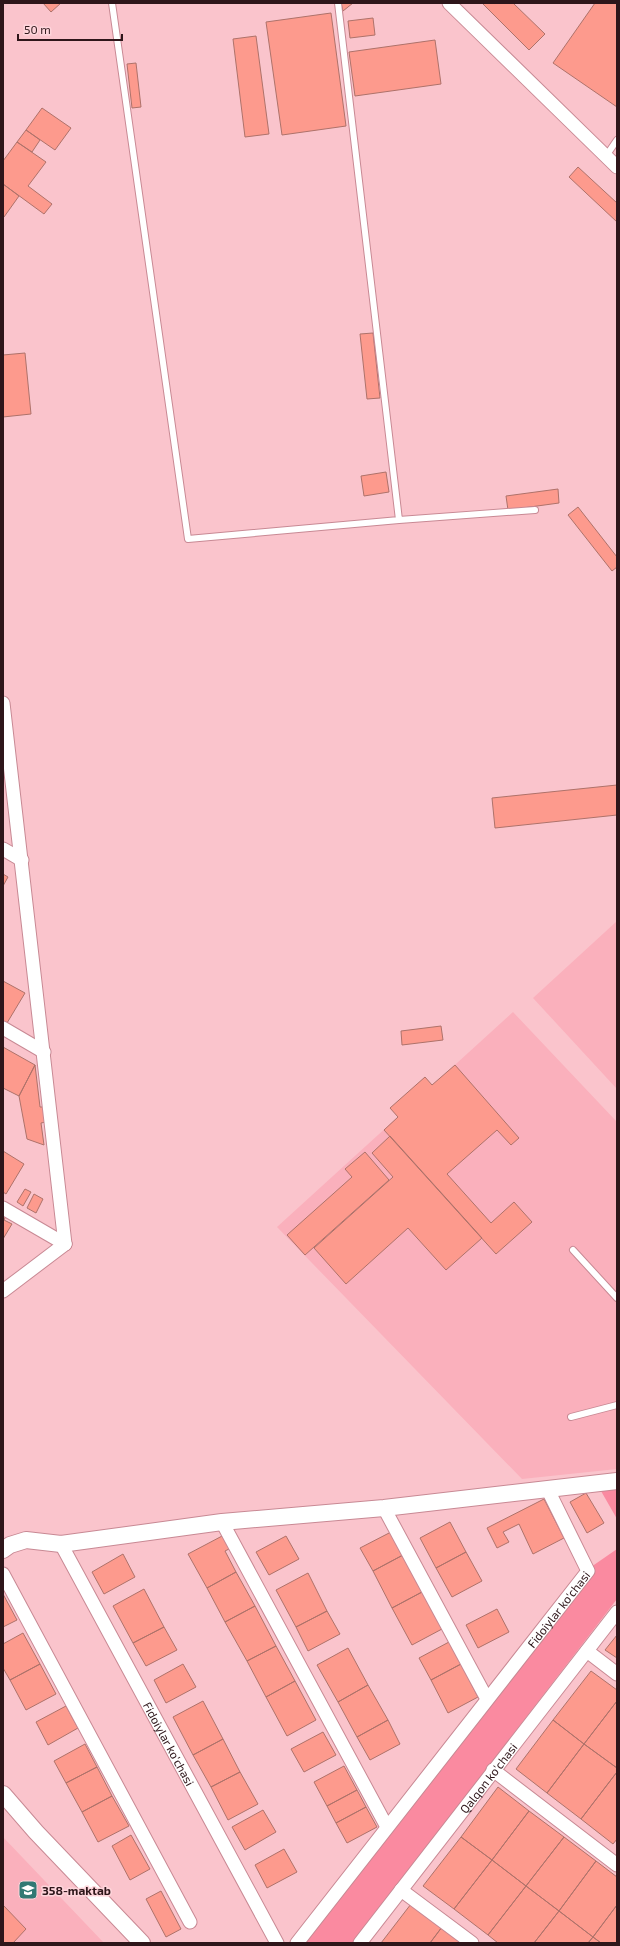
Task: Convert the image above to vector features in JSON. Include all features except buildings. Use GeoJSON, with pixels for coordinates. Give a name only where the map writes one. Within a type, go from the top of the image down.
{"type":"FeatureCollection","features":[{"type":"Feature","properties":{"kind":"street"},"geometry":{"type":"LineString","coordinates":[[449,3],[617,167]]}},
{"type":"Feature","properties":{"kind":"street"},"geometry":{"type":"LineString","coordinates":[[3,703],[65,1244]]}},
{"type":"Feature","properties":{"kind":"street"},"geometry":{"type":"LineString","coordinates":[[3,849],[22,860]]}},
{"type":"Feature","properties":{"kind":"street"},"geometry":{"type":"LineString","coordinates":[[3,1028],[44,1052]]}},
{"type":"Feature","properties":{"kind":"street"},"geometry":{"type":"LineString","coordinates":[[3,1208],[65,1244]]}},
{"type":"Feature","properties":{"kind":"street"},"geometry":{"type":"LineString","coordinates":[[3,1291],[65,1244]]}},
{"type":"Feature","properties":{"kind":"street"},"geometry":{"type":"LineString","coordinates":[[3,1550],[10,1545],[26,1540],[61,1544],[222,1522],[384,1508],[617,1481]]}},
{"type":"Feature","properties":{"kind":"street","name":"Fidoiylar ko'chasi"},"geometry":{"type":"LineString","coordinates":[[297,1943],[588,1571],[548,1490]]}},
{"type":"Feature","properties":{"kind":"street"},"geometry":{"type":"LineString","coordinates":[[384,1508],[487,1699]]}},
{"type":"Feature","properties":{"kind":"street"},"geometry":{"type":"LineString","coordinates":[[222,1522],[387,1827]]}},
{"type":"Feature","properties":{"kind":"street","name":"Fidoiylar ko'chasi"},"geometry":{"type":"LineString","coordinates":[[61,1544],[277,1943]]}},
{"type":"Feature","properties":{"kind":"street"},"geometry":{"type":"LineString","coordinates":[[3,1574],[190,1922]]}},
{"type":"Feature","properties":{"kind":"street","name":"Qalqon ko'chasi"},"geometry":{"type":"LineString","coordinates":[[360,1943],[617,1612]]}},
{"type":"Feature","properties":{"kind":"street"},"geometry":{"type":"LineString","coordinates":[[587,1651],[617,1674]]}},
{"type":"Feature","properties":{"kind":"street"},"geometry":{"type":"LineString","coordinates":[[493,1770],[617,1865]]}},
{"type":"Feature","properties":{"kind":"street"},"geometry":{"type":"LineString","coordinates":[[3,1794],[36,1832],[142,1943]]}},
{"type":"Feature","properties":{"kind":"street"},"geometry":{"type":"LineString","coordinates":[[401,1890],[472,1943]]}},
{"type":"Feature","properties":{"kind":"lane"},"geometry":{"type":"LineString","coordinates":[[112,3],[188,539],[399,520],[536,510]]}},
{"type":"Feature","properties":{"kind":"lane"},"geometry":{"type":"LineString","coordinates":[[338,3],[399,520]]}},
{"type":"Feature","properties":{"kind":"lane"},"geometry":{"type":"LineString","coordinates":[[606,156],[617,140]]}},
{"type":"Feature","properties":{"kind":"lane"},"geometry":{"type":"LineString","coordinates":[[573,1250],[617,1298]]}},
{"type":"Feature","properties":{"kind":"lane"},"geometry":{"type":"LineString","coordinates":[[571,1417],[617,1405]]}},
{"type":"Feature","properties":{"kind":"shaded area"},"geometry":{"type":"Polygon","coordinates":[[[617,921],[617,1089],[533,998],[617,921]]]}},
{"type":"Feature","properties":{"kind":"shaded area"},"geometry":{"type":"Polygon","coordinates":[[[513,1012],[617,1122],[617,1469],[522,1479],[277,1227],[513,1012]]]}},
{"type":"Feature","properties":{"kind":"shaded area"},"geometry":{"type":"Polygon","coordinates":[[[617,1489],[617,1519],[601,1491],[617,1489]]]}},
{"type":"Feature","properties":{"kind":"shaded area"},"geometry":{"type":"Polygon","coordinates":[[[617,1549],[617,1599],[353,1943],[305,1943],[591,1567],[617,1549]]]}},
{"type":"Feature","properties":{"kind":"shaded area","name":"358-maktab"},"geometry":{"type":"Polygon","coordinates":[[[3,1837],[104,1943],[3,1943],[3,1837]]]}},
{"type":"Feature","properties":{"kind":"place","name":"358-maktab"},"geometry":{"type":"Point","coordinates":[28,1890]}}]}
